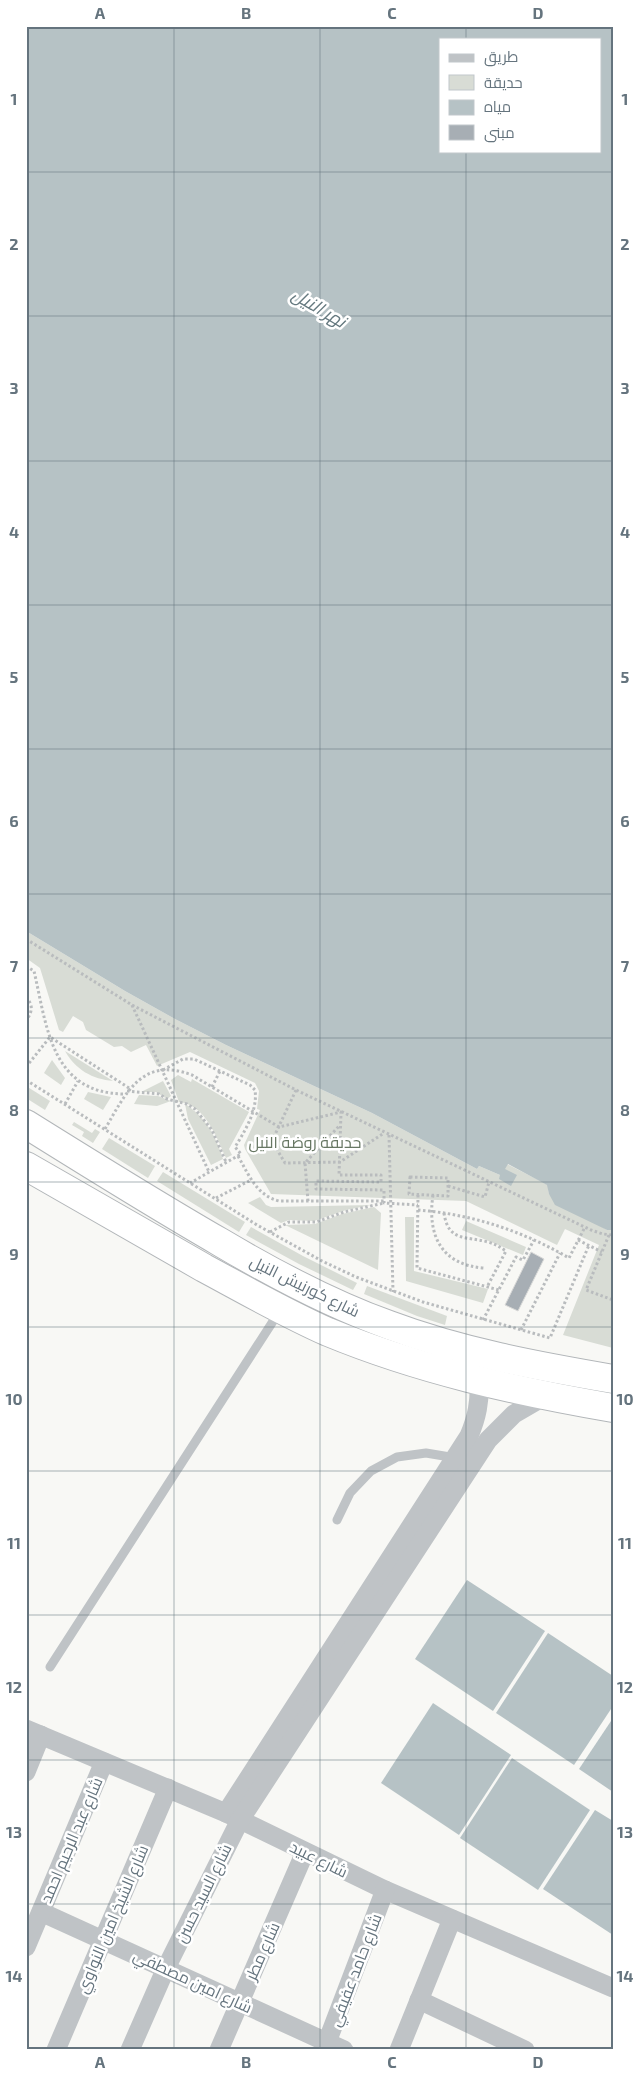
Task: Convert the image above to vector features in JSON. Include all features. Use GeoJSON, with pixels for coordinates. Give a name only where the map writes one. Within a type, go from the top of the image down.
{"type":"FeatureCollection","features":[{"type":"Feature","properties":{"kind":"highway","name":"شارع كورنيش النيل"},"geometry":{"type":"LineString","coordinates":[[26,1124],[166,1211],[268,1270],[334,1304],[444,1344],[500,1358],[613,1380]]}},
{"type":"Feature","properties":{"kind":"highway","name":"شارع كورنيش النيل"},"geometry":{"type":"LineString","coordinates":[[26,1166],[280,1310],[378,1351],[428,1368],[479,1381],[545,1396],[613,1408]]}},
{"type":"Feature","properties":{"kind":"street"},"geometry":{"type":"LineString","coordinates":[[233,1816],[470,1436],[477,1419],[480,1400],[479,1381]]}},
{"type":"Feature","properties":{"kind":"street"},"geometry":{"type":"LineString","coordinates":[[233,1816],[488,1440],[514,1414],[545,1396]]}},
{"type":"Feature","properties":{"kind":"street"},"geometry":{"type":"LineString","coordinates":[[26,1772],[34,1732]]}},
{"type":"Feature","properties":{"kind":"street","name":"شارع عبيد"},"geometry":{"type":"LineString","coordinates":[[34,1732],[233,1816],[385,1890],[613,1988]]}},
{"type":"Feature","properties":{"kind":"street","name":"شارع عبد الرحيم احمد"},"geometry":{"type":"LineString","coordinates":[[26,1946],[104,1762]]}},
{"type":"Feature","properties":{"kind":"street","name":"شارع الشيخ امين النواوي"},"geometry":{"type":"LineString","coordinates":[[56,2050],[168,1788]]}},
{"type":"Feature","properties":{"kind":"street","name":"شارع السيد حسن"},"geometry":{"type":"LineString","coordinates":[[130,2050],[233,1816]]}},
{"type":"Feature","properties":{"kind":"street","name":"شارع مطر"},"geometry":{"type":"LineString","coordinates":[[220,2050],[305,1852]]}},
{"type":"Feature","properties":{"kind":"street","name":"شارع حامد عفيفي"},"geometry":{"type":"LineString","coordinates":[[332,2047],[385,1890]]}},
{"type":"Feature","properties":{"kind":"street","name":"شارع امين مصطفي"},"geometry":{"type":"LineString","coordinates":[[41,1912],[166,1968],[332,2047]]}},
{"type":"Feature","properties":{"kind":"street"},"geometry":{"type":"LineString","coordinates":[[399,2050],[452,1919]]}},
{"type":"Feature","properties":{"kind":"street"},"geometry":{"type":"LineString","coordinates":[[419,2000],[525,2050]]}},
{"type":"Feature","properties":{"kind":"lane"},"geometry":{"type":"LineString","coordinates":[[50,1667],[280,1310]]}},
{"type":"Feature","properties":{"kind":"lane"},"geometry":{"type":"LineString","coordinates":[[337,1520],[350,1493],[371,1471],[397,1457],[426,1453],[456,1458]]}},
{"type":"Feature","properties":{"kind":"path"},"geometry":{"type":"LineString","coordinates":[[26,939],[132,1005],[296,1090],[585,1227],[611,1234],[586,1290],[613,1300]]}},
{"type":"Feature","properties":{"kind":"path"},"geometry":{"type":"LineString","coordinates":[[26,966],[34,971],[50,1037],[59,1060],[78,1081],[101,1092],[127,1091],[159,1094],[195,1109],[217,1140],[226,1162]]}},
{"type":"Feature","properties":{"kind":"path"},"geometry":{"type":"LineString","coordinates":[[26,997],[32,1008],[31,1016],[26,1022]]}},
{"type":"Feature","properties":{"kind":"path"},"geometry":{"type":"LineString","coordinates":[[132,1005],[209,1172]]}},
{"type":"Feature","properties":{"kind":"path"},"geometry":{"type":"LineString","coordinates":[[26,1032],[26,1037]]}},
{"type":"Feature","properties":{"kind":"path"},"geometry":{"type":"LineString","coordinates":[[26,1067],[50,1037]]}},
{"type":"Feature","properties":{"kind":"path"},"geometry":{"type":"LineString","coordinates":[[50,1037],[127,1091]]}},
{"type":"Feature","properties":{"kind":"path"},"geometry":{"type":"LineString","coordinates":[[104,1129],[127,1091],[142,1077],[162,1070],[183,1059],[188,1058],[199,1061],[253,1087],[256,1094],[252,1111],[248,1124],[235,1147],[241,1154],[190,1183]]}},
{"type":"Feature","properties":{"kind":"path"},"geometry":{"type":"LineString","coordinates":[[162,1070],[182,1072],[212,1087],[279,1127],[341,1112]]}},
{"type":"Feature","properties":{"kind":"path"},"geometry":{"type":"LineString","coordinates":[[212,1087],[220,1070]]}},
{"type":"Feature","properties":{"kind":"path"},"geometry":{"type":"LineString","coordinates":[[26,1080],[215,1199],[322,1261],[393,1292],[483,1320],[550,1338],[589,1245]]}},
{"type":"Feature","properties":{"kind":"path"},"geometry":{"type":"LineString","coordinates":[[65,1104],[78,1081]]}},
{"type":"Feature","properties":{"kind":"path"},"geometry":{"type":"LineString","coordinates":[[296,1090],[272,1141],[285,1163],[340,1162],[386,1134]]}},
{"type":"Feature","properties":{"kind":"path"},"geometry":{"type":"LineString","coordinates":[[341,1112],[339,1175],[381,1175],[381,1182],[316,1181],[316,1189],[384,1190],[384,1202]]}},
{"type":"Feature","properties":{"kind":"path"},"geometry":{"type":"LineString","coordinates":[[308,1201],[305,1163],[341,1124]]}},
{"type":"Feature","properties":{"kind":"path"},"geometry":{"type":"LineString","coordinates":[[386,1134],[393,1292]]}},
{"type":"Feature","properties":{"kind":"path"},"geometry":{"type":"LineString","coordinates":[[238,1156],[259,1192],[272,1199],[384,1202],[418,1205]]}},
{"type":"Feature","properties":{"kind":"path"},"geometry":{"type":"LineString","coordinates":[[410,1177],[448,1178],[448,1196],[418,1195],[409,1194],[410,1177]]}},
{"type":"Feature","properties":{"kind":"path"},"geometry":{"type":"LineString","coordinates":[[215,1199],[251,1180]]}},
{"type":"Feature","properties":{"kind":"path"},"geometry":{"type":"LineString","coordinates":[[448,1186],[485,1197],[489,1182]]}},
{"type":"Feature","properties":{"kind":"path"},"geometry":{"type":"LineString","coordinates":[[418,1195],[417,1268],[499,1290]]}},
{"type":"Feature","properties":{"kind":"path"},"geometry":{"type":"LineString","coordinates":[[433,1195],[430,1211],[433,1232],[444,1251],[462,1264],[484,1268]]}},
{"type":"Feature","properties":{"kind":"path"},"geometry":{"type":"LineString","coordinates":[[270,1232],[289,1222],[316,1222],[344,1212],[384,1202]]}},
{"type":"Feature","properties":{"kind":"path"},"geometry":{"type":"LineString","coordinates":[[418,1210],[444,1213],[490,1223],[534,1240],[569,1258],[585,1227]]}},
{"type":"Feature","properties":{"kind":"path"},"geometry":{"type":"LineString","coordinates":[[444,1213],[448,1226],[457,1236],[489,1242],[506,1251],[487,1287]]}},
{"type":"Feature","properties":{"kind":"path"},"geometry":{"type":"LineString","coordinates":[[483,1320],[516,1257],[523,1260],[534,1240]]}},
{"type":"Feature","properties":{"kind":"path"},"geometry":{"type":"LineString","coordinates":[[578,1240],[602,1252]]}},
{"type":"Feature","properties":{"kind":"path"},"geometry":{"type":"LineString","coordinates":[[520,1330],[560,1253]]}},
{"type":"Feature","properties":{"kind":"green space","name":"حديقة روضة النيل"},"geometry":{"type":"Polygon","coordinates":[[[26,931],[125,991],[226,1045],[372,1113],[477,1169],[479,1166],[500,1175],[507,1164],[548,1185],[549,1194],[607,1230],[613,1230],[613,1348],[563,1335],[599,1245],[565,1229],[557,1245],[466,1201],[271,1194],[244,1145],[260,1110],[257,1109],[259,1091],[255,1083],[190,1052],[157,1066],[146,1045],[131,1052],[122,1046],[114,1047],[86,1030],[83,1022],[73,1016],[63,1032],[59,1030],[40,968],[26,958],[26,931]]]}},
{"type":"Feature","properties":{"kind":"green space"},"geometry":{"type":"Polygon","coordinates":[[[65,1051],[113,1081],[91,1076],[79,1068],[65,1051]]]}},
{"type":"Feature","properties":{"kind":"green space"},"geometry":{"type":"Polygon","coordinates":[[[52,1060],[65,1078],[61,1085],[44,1073],[52,1060]]]}},
{"type":"Feature","properties":{"kind":"green space"},"geometry":{"type":"Polygon","coordinates":[[[178,1075],[191,1082],[192,1079],[249,1112],[229,1149],[232,1155],[226,1158],[214,1132],[203,1115],[188,1104],[179,1102],[171,1080],[178,1075]]]}},
{"type":"Feature","properties":{"kind":"green space"},"geometry":{"type":"Polygon","coordinates":[[[163,1081],[171,1096],[167,1099],[156,1092],[141,1092],[163,1081]]]}},
{"type":"Feature","properties":{"kind":"green space"},"geometry":{"type":"Polygon","coordinates":[[[26,1086],[50,1101],[45,1110],[26,1098],[26,1086]]]}},
{"type":"Feature","properties":{"kind":"green space"},"geometry":{"type":"Polygon","coordinates":[[[88,1092],[111,1097],[103,1110],[84,1099],[88,1092]]]}},
{"type":"Feature","properties":{"kind":"green space"},"geometry":{"type":"Polygon","coordinates":[[[139,1095],[158,1096],[171,1101],[157,1106],[134,1104],[139,1095]]]}},
{"type":"Feature","properties":{"kind":"green space"},"geometry":{"type":"Polygon","coordinates":[[[185,1104],[209,1128],[223,1159],[211,1165],[188,1119],[185,1104]]]}},
{"type":"Feature","properties":{"kind":"green space"},"geometry":{"type":"Polygon","coordinates":[[[74,1122],[92,1133],[95,1129],[100,1132],[93,1143],[82,1136],[84,1132],[72,1125],[74,1122]]]}},
{"type":"Feature","properties":{"kind":"green space"},"geometry":{"type":"Polygon","coordinates":[[[109,1138],[155,1166],[148,1178],[102,1149],[109,1138]]]}},
{"type":"Feature","properties":{"kind":"green space"},"geometry":{"type":"Polygon","coordinates":[[[163,1172],[245,1222],[239,1232],[157,1181],[163,1172]]]}},
{"type":"Feature","properties":{"kind":"green space"},"geometry":{"type":"Polygon","coordinates":[[[260,1197],[266,1205],[271,1207],[371,1205],[346,1210],[314,1221],[289,1220],[281,1223],[248,1203],[260,1197]]]}},
{"type":"Feature","properties":{"kind":"green space"},"geometry":{"type":"Polygon","coordinates":[[[374,1207],[381,1213],[378,1270],[285,1225],[315,1224],[342,1214],[374,1207]]]}},
{"type":"Feature","properties":{"kind":"green space"},"geometry":{"type":"Polygon","coordinates":[[[405,1217],[414,1217],[414,1271],[488,1289],[483,1303],[406,1281],[405,1217]]]}},
{"type":"Feature","properties":{"kind":"green space"},"geometry":{"type":"Polygon","coordinates":[[[466,1221],[526,1247],[523,1255],[462,1230],[466,1221]]]}},
{"type":"Feature","properties":{"kind":"green space"},"geometry":{"type":"Polygon","coordinates":[[[251,1227],[357,1283],[353,1290],[299,1264],[246,1235],[251,1227]]]}},
{"type":"Feature","properties":{"kind":"green space"},"geometry":{"type":"Polygon","coordinates":[[[367,1286],[447,1316],[445,1325],[417,1316],[364,1294],[367,1286]]]}},
{"type":"Feature","properties":{"kind":"water","name":"نهر النيل"},"geometry":{"type":"Polygon","coordinates":[[[26,26],[613,26],[613,1230],[607,1230],[555,1205],[547,1185],[508,1164],[505,1169],[517,1175],[511,1186],[499,1179],[500,1175],[479,1166],[477,1169],[372,1113],[226,1045],[125,991],[26,931],[26,26]]]}},
{"type":"Feature","properties":{"kind":"water"},"geometry":{"type":"Polygon","coordinates":[[[467,1580],[545,1631],[493,1711],[415,1659],[467,1580]]]}},
{"type":"Feature","properties":{"kind":"water"},"geometry":{"type":"Polygon","coordinates":[[[548,1633],[613,1676],[613,1706],[574,1765],[496,1713],[548,1633]]]}},
{"type":"Feature","properties":{"kind":"water"},"geometry":{"type":"Polygon","coordinates":[[[433,1703],[511,1755],[459,1835],[381,1783],[433,1703]]]}},
{"type":"Feature","properties":{"kind":"water"},"geometry":{"type":"Polygon","coordinates":[[[613,1718],[613,1792],[579,1769],[613,1718]]]}},
{"type":"Feature","properties":{"kind":"water"},"geometry":{"type":"Polygon","coordinates":[[[512,1758],[590,1810],[538,1890],[460,1838],[512,1758]]]}},
{"type":"Feature","properties":{"kind":"water"},"geometry":{"type":"Polygon","coordinates":[[[595,1810],[613,1821],[613,1935],[543,1889],[595,1810]]]}},
{"type":"Feature","properties":{"kind":"building"},"geometry":{"type":"Polygon","coordinates":[[[531,1252],[544,1259],[518,1311],[505,1305],[531,1252]]]}}]}
